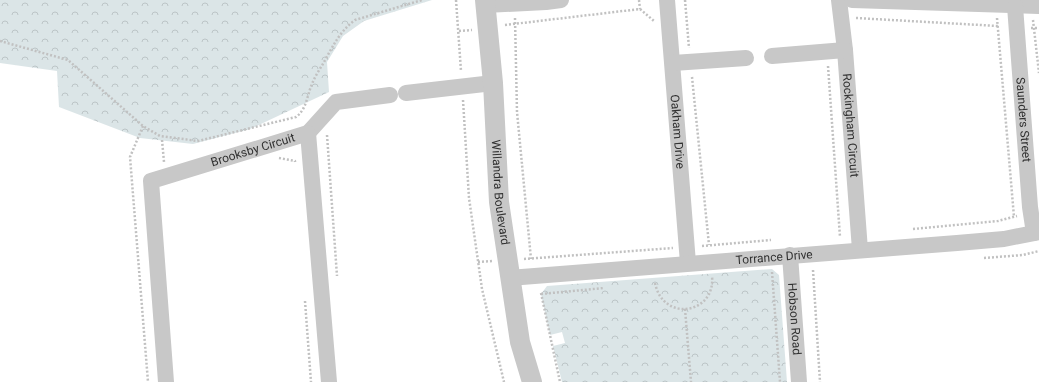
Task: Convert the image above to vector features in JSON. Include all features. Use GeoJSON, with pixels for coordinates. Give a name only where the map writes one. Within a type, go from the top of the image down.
{"type":"FeatureCollection","features":[{"type":"Feature","properties":{"kind":"street"},"geometry":{"type":"LineString","coordinates":[[485,2],[515,3],[561,0]]}},
{"type":"Feature","properties":{"kind":"street","name":"Oakham Drive"},"geometry":{"type":"LineString","coordinates":[[668,0],[673,63],[681,264]]}},
{"type":"Feature","properties":{"kind":"street","name":"Rockingham Circuit"},"geometry":{"type":"LineString","coordinates":[[839,0],[845,50],[860,250]]}},
{"type":"Feature","properties":{"kind":"street"},"geometry":{"type":"LineString","coordinates":[[852,0],[996,6],[1035,6]]}},
{"type":"Feature","properties":{"kind":"street","name":"Willandra Boulevard"},"geometry":{"type":"LineString","coordinates":[[485,2],[493,83],[499,202],[520,342],[532,382]]}},
{"type":"Feature","properties":{"kind":"street","name":"Saunders Street"},"geometry":{"type":"LineString","coordinates":[[1015,6],[1031,212],[1037,233]]}},
{"type":"Feature","properties":{"kind":"street"},"geometry":{"type":"LineString","coordinates":[[772,56],[845,50]]}},
{"type":"Feature","properties":{"kind":"street"},"geometry":{"type":"LineString","coordinates":[[673,63],[746,58]]}},
{"type":"Feature","properties":{"kind":"street"},"geometry":{"type":"LineString","coordinates":[[406,93],[493,83]]}},
{"type":"Feature","properties":{"kind":"street"},"geometry":{"type":"LineString","coordinates":[[308,133],[336,102],[390,96]]}},
{"type":"Feature","properties":{"kind":"street","name":"Brooksby Circuit"},"geometry":{"type":"LineString","coordinates":[[166,382],[151,181],[308,133],[329,382]]}},
{"type":"Feature","properties":{"kind":"street","name":"Torrance Drive"},"geometry":{"type":"LineString","coordinates":[[508,269],[536,275],[1004,239],[1037,233]]}},
{"type":"Feature","properties":{"kind":"street","name":"Hobson Road"},"geometry":{"type":"LineString","coordinates":[[790,255],[799,382]]}},
{"type":"Feature","properties":{"kind":"path"},"geometry":{"type":"LineString","coordinates":[[0,41],[68,60],[143,126],[160,136],[198,141],[296,117],[305,107],[312,84],[338,35],[347,26],[355,20],[422,0]]}},
{"type":"Feature","properties":{"kind":"path"},"geometry":{"type":"LineString","coordinates":[[456,0],[469,198],[482,289],[504,382]]}},
{"type":"Feature","properties":{"kind":"path"},"geometry":{"type":"LineString","coordinates":[[639,0],[640,9],[654,21],[654,29]]}},
{"type":"Feature","properties":{"kind":"path"},"geometry":{"type":"LineString","coordinates":[[655,283],[656,291],[666,304],[673,308],[686,309],[697,306],[704,301],[709,295],[712,279],[685,0]]}},
{"type":"Feature","properties":{"kind":"path"},"geometry":{"type":"LineString","coordinates":[[515,3],[517,112],[531,258],[560,382]]}},
{"type":"Feature","properties":{"kind":"path"},"geometry":{"type":"LineString","coordinates":[[996,6],[1014,217]]}},
{"type":"Feature","properties":{"kind":"path"},"geometry":{"type":"LineString","coordinates":[[1035,6],[1034,28],[1039,73]]}},
{"type":"Feature","properties":{"kind":"path"},"geometry":{"type":"LineString","coordinates":[[459,31],[640,9]]}},
{"type":"Feature","properties":{"kind":"path"},"geometry":{"type":"LineString","coordinates":[[841,18],[1039,28]]}},
{"type":"Feature","properties":{"kind":"path"},"geometry":{"type":"LineString","coordinates":[[827,51],[841,252]]}},
{"type":"Feature","properties":{"kind":"path"},"geometry":{"type":"LineString","coordinates":[[143,126],[130,157],[148,382]]}},
{"type":"Feature","properties":{"kind":"path"},"geometry":{"type":"LineString","coordinates":[[326,133],[338,281]]}},
{"type":"Feature","properties":{"kind":"path"},"geometry":{"type":"LineString","coordinates":[[272,157],[295,161],[295,169]]}},
{"type":"Feature","properties":{"kind":"path"},"geometry":{"type":"LineString","coordinates":[[908,230],[998,221],[1031,212]]}},
{"type":"Feature","properties":{"kind":"path"},"geometry":{"type":"LineString","coordinates":[[840,235],[859,234]]}},
{"type":"Feature","properties":{"kind":"path"},"geometry":{"type":"LineString","coordinates":[[478,262],[508,269],[531,258],[778,240]]}},
{"type":"Feature","properties":{"kind":"path"},"geometry":{"type":"LineString","coordinates":[[680,247],[681,264]]}},
{"type":"Feature","properties":{"kind":"path"},"geometry":{"type":"LineString","coordinates":[[813,267],[820,382]]}},
{"type":"Feature","properties":{"kind":"path"},"geometry":{"type":"LineString","coordinates":[[772,269],[780,382]]}},
{"type":"Feature","properties":{"kind":"path"},"geometry":{"type":"LineString","coordinates":[[305,295],[311,382]]}},
{"type":"Feature","properties":{"kind":"path"},"geometry":{"type":"LineString","coordinates":[[686,309],[691,382]]}},
{"type":"Feature","properties":{"kind":"green space"},"geometry":{"type":"Polygon","coordinates":[[[0,0],[432,0],[364,21],[343,36],[327,62],[329,92],[250,129],[193,144],[140,138],[59,107],[57,71],[0,63],[0,0]]]}},
{"type":"Feature","properties":{"kind":"green space"},"geometry":{"type":"Polygon","coordinates":[[[772,269],[779,275],[787,382],[562,382],[553,346],[565,343],[562,332],[550,335],[541,294],[547,286],[772,269]]]}}]}
